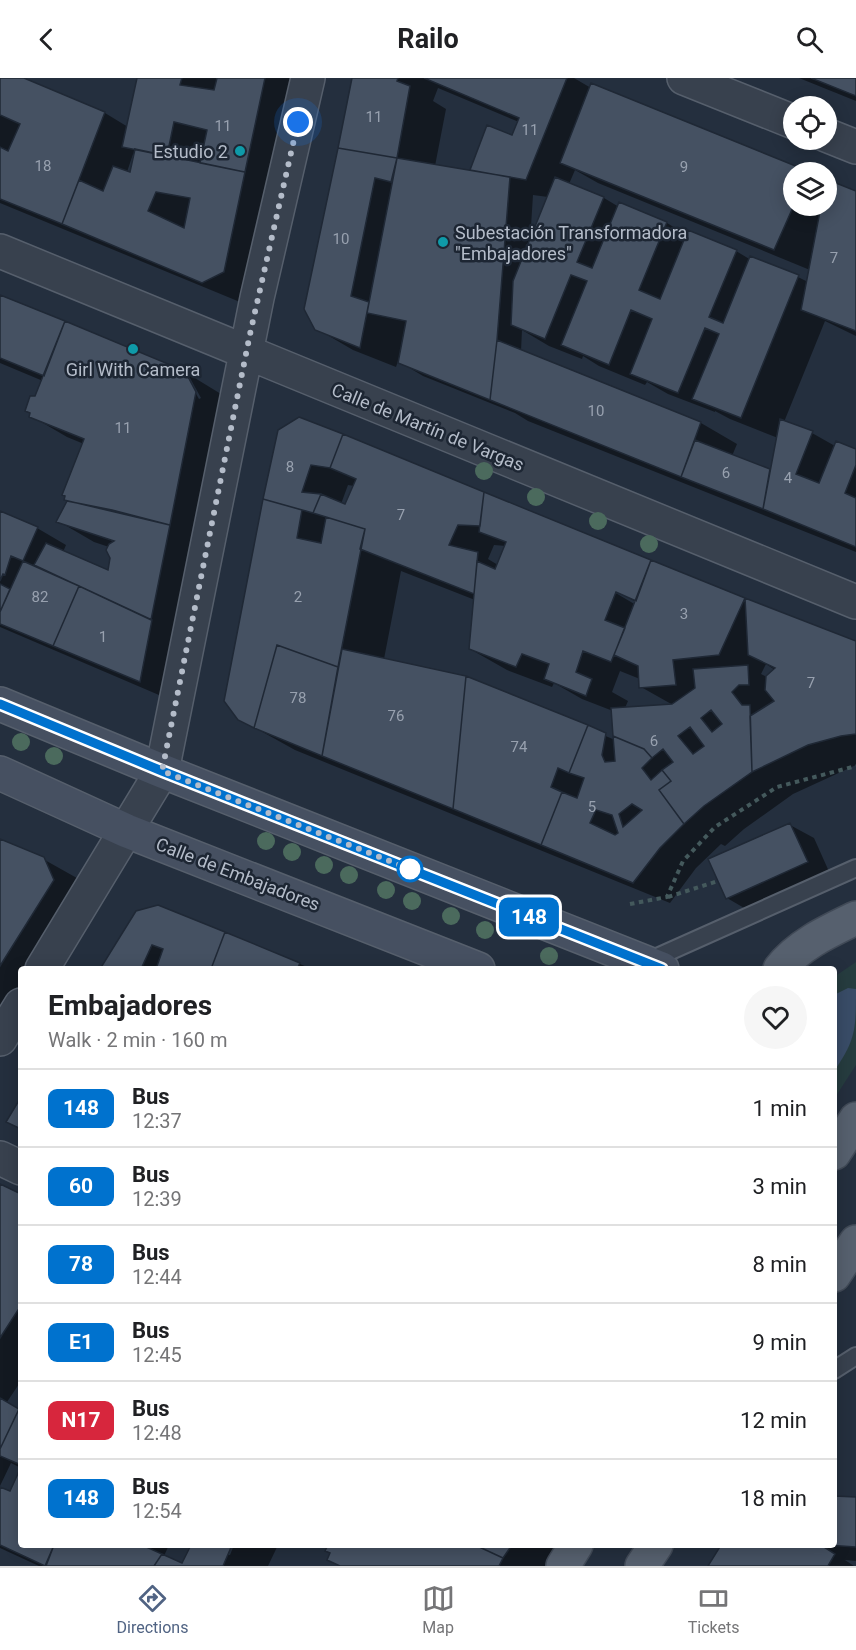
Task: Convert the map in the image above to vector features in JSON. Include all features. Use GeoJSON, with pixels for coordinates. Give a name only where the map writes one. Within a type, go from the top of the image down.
{"type":"FeatureCollection","features":[{"type":"Feature","properties":{"kind":"main road"},"geometry":{"type":"LineString","coordinates":[[0,704],[162,771],[654,965]]}},
{"type":"Feature","properties":{"kind":"main road","name":"Calle de Embajadores"},"geometry":{"type":"LineString","coordinates":[[0,773],[127,831],[470,966]]}},
{"type":"Feature","properties":{"kind":"main road"},"geometry":{"type":"LineString","coordinates":[[782,966],[821,935],[856,918]]}},
{"type":"Feature","properties":{"kind":"main road"},"geometry":{"type":"LineString","coordinates":[[837,1148],[856,1119]]}},
{"type":"Feature","properties":{"kind":"main road"},"geometry":{"type":"LineString","coordinates":[[837,1234],[856,1237]]}},
{"type":"Feature","properties":{"kind":"main road"},"geometry":{"type":"LineString","coordinates":[[837,1270],[856,1242]]}},
{"type":"Feature","properties":{"kind":"main road"},"geometry":{"type":"LineString","coordinates":[[563,1566],[574,1548]]}},
{"type":"Feature","properties":{"kind":"main road"},"geometry":{"type":"LineString","coordinates":[[642,1566],[654,1548]]}},
{"type":"Feature","properties":{"kind":"street"},"geometry":{"type":"LineString","coordinates":[[44,966],[162,771],[246,353],[308,78]]}},
{"type":"Feature","properties":{"kind":"street"},"geometry":{"type":"LineString","coordinates":[[684,78],[783,118]]}},
{"type":"Feature","properties":{"kind":"street"},"geometry":{"type":"LineString","coordinates":[[837,139],[856,147]]}},
{"type":"Feature","properties":{"kind":"street","name":"Calle de Martín de Vargas"},"geometry":{"type":"LineString","coordinates":[[0,251],[856,602]]}},
{"type":"Feature","properties":{"kind":"street"},"geometry":{"type":"LineString","coordinates":[[0,1039],[18,1010]]}},
{"type":"Feature","properties":{"kind":"street"},"geometry":{"type":"LineString","coordinates":[[0,1158],[18,1167]]}},
{"type":"Feature","properties":{"kind":"lane"},"geometry":{"type":"LineString","coordinates":[[654,965],[856,868]]}},
{"type":"Feature","properties":{"kind":"lane"},"geometry":{"type":"LineString","coordinates":[[837,1368],[856,1356]]}},
{"type":"Feature","properties":{"kind":"path"},"geometry":{"type":"LineString","coordinates":[[668,897],[684,861],[715,827],[777,787],[856,766]]}},
{"type":"Feature","properties":{"kind":"path"},"geometry":{"type":"LineString","coordinates":[[630,904],[668,897],[718,881]]}},
{"type":"Feature","properties":{"kind":"green space"},"geometry":{"type":"Polygon","coordinates":[[[856,962],[856,1065],[837,1094],[837,975],[856,962]]]}},
{"type":"Feature","properties":{"kind":"water"},"geometry":{"type":"Polygon","coordinates":[[[848,988],[856,989],[856,1014],[851,1042],[837,1066],[837,994],[848,988]]]}},
{"type":"Feature","properties":{"kind":"building"},"geometry":{"type":"Polygon","coordinates":[[[0,78],[24,78],[105,112],[62,224],[0,199],[0,147],[8,151],[20,124],[0,115],[0,78]]]}},
{"type":"Feature","properties":{"kind":"building"},"geometry":{"type":"Polygon","coordinates":[[[137,78],[182,78],[180,85],[214,90],[217,78],[265,78],[245,172],[200,163],[207,130],[174,122],[167,156],[122,147],[137,78]]]}},
{"type":"Feature","properties":{"kind":"building"},"geometry":{"type":"Polygon","coordinates":[[[352,78],[398,78],[397,81],[410,86],[397,158],[338,148],[352,78]]]}},
{"type":"Feature","properties":{"kind":"building"},"geometry":{"type":"Polygon","coordinates":[[[424,78],[567,78],[526,180],[470,170],[487,125],[512,135],[519,118],[424,78]]]}},
{"type":"Feature","properties":{"kind":"building"},"geometry":{"type":"Polygon","coordinates":[[[811,78],[856,78],[856,96],[811,78]]]}},
{"type":"Feature","properties":{"kind":"building"},"geometry":{"type":"Polygon","coordinates":[[[591,83],[786,162],[783,162],[783,216],[789,216],[774,250],[560,163],[591,83]]]}},
{"type":"Feature","properties":{"kind":"building"},"geometry":{"type":"Polygon","coordinates":[[[338,148],[397,158],[391,182],[375,178],[351,296],[369,302],[360,348],[315,330],[304,309],[338,148]]]}},
{"type":"Feature","properties":{"kind":"building"},"geometry":{"type":"Polygon","coordinates":[[[135,149],[245,172],[224,272],[202,283],[62,224],[79,180],[103,191],[113,166],[130,172],[135,149]],[[156,192],[148,211],[184,228],[190,198],[156,192]]]}},
{"type":"Feature","properties":{"kind":"building","name":"Subestación Transformadora \"Embajadores\""},"geometry":{"type":"Polygon","coordinates":[[[397,158],[510,177],[490,400],[398,363],[406,321],[367,313],[397,158]]]}},
{"type":"Feature","properties":{"kind":"building"},"geometry":{"type":"Polygon","coordinates":[[[555,177],[604,197],[577,262],[592,268],[619,202],[667,222],[639,290],[660,299],[688,230],[737,250],[709,317],[723,323],[750,256],[799,275],[741,418],[692,399],[719,334],[705,328],[678,393],[630,374],[652,319],[631,310],[609,365],[561,345],[587,281],[571,275],[545,339],[511,325],[513,281],[555,177]]]}},
{"type":"Feature","properties":{"kind":"building"},"geometry":{"type":"Polygon","coordinates":[[[837,183],[856,191],[856,331],[801,310],[819,216],[837,216],[837,183]]]}},
{"type":"Feature","properties":{"kind":"building"},"geometry":{"type":"Polygon","coordinates":[[[0,295],[65,321],[44,376],[0,358],[0,295]]]}},
{"type":"Feature","properties":{"kind":"building"},"geometry":{"type":"Polygon","coordinates":[[[65,321],[185,371],[196,392],[170,525],[64,500],[65,496],[62,495],[84,439],[29,417],[30,413],[25,411],[30,396],[35,396],[65,321]]]}},
{"type":"Feature","properties":{"kind":"building"},"geometry":{"type":"Polygon","coordinates":[[[497,340],[701,422],[681,477],[490,400],[497,340]]]}},
{"type":"Feature","properties":{"kind":"building"},"geometry":{"type":"Polygon","coordinates":[[[299,417],[343,434],[330,468],[311,465],[302,492],[321,494],[313,513],[263,499],[278,430],[299,417]]]}},
{"type":"Feature","properties":{"kind":"building"},"geometry":{"type":"Polygon","coordinates":[[[780,419],[813,431],[796,474],[819,483],[836,441],[856,449],[856,465],[845,493],[856,498],[856,547],[763,509],[780,419]]]}},
{"type":"Feature","properties":{"kind":"building"},"geometry":{"type":"Polygon","coordinates":[[[343,434],[484,492],[480,526],[458,525],[449,545],[478,552],[474,594],[360,549],[365,529],[313,513],[321,494],[345,504],[356,479],[330,468],[343,434]]]}},
{"type":"Feature","properties":{"kind":"building"},"geometry":{"type":"Polygon","coordinates":[[[695,440],[770,469],[763,509],[681,477],[695,440]]]}},
{"type":"Feature","properties":{"kind":"building"},"geometry":{"type":"Polygon","coordinates":[[[484,492],[651,560],[636,601],[616,592],[605,620],[625,628],[611,662],[583,651],[576,672],[592,679],[586,696],[544,679],[549,664],[522,654],[516,667],[469,649],[477,561],[495,569],[506,542],[479,532],[484,492]]]}},
{"type":"Feature","properties":{"kind":"building"},"geometry":{"type":"Polygon","coordinates":[[[263,499],[302,510],[297,538],[321,543],[326,517],[365,529],[338,667],[277,645],[254,728],[238,720],[224,701],[263,499]]]}},
{"type":"Feature","properties":{"kind":"building"},"geometry":{"type":"Polygon","coordinates":[[[67,501],[170,525],[151,620],[34,565],[46,543],[108,570],[110,558],[106,550],[114,541],[56,522],[67,501]]]}},
{"type":"Feature","properties":{"kind":"building"},"geometry":{"type":"Polygon","coordinates":[[[0,511],[38,527],[23,561],[11,556],[5,575],[3,574],[0,581],[0,511]]]}},
{"type":"Feature","properties":{"kind":"building"},"geometry":{"type":"Polygon","coordinates":[[[651,560],[745,598],[719,655],[673,660],[676,685],[639,688],[638,666],[614,655],[651,560]]]}},
{"type":"Feature","properties":{"kind":"building"},"geometry":{"type":"Polygon","coordinates":[[[23,561],[79,586],[53,646],[0,624],[0,612],[23,561]]]}},
{"type":"Feature","properties":{"kind":"building"},"geometry":{"type":"Polygon","coordinates":[[[0,584],[10,589],[0,612],[0,584]]]}},
{"type":"Feature","properties":{"kind":"building"},"geometry":{"type":"Polygon","coordinates":[[[79,586],[152,620],[140,682],[53,646],[79,586]]]}},
{"type":"Feature","properties":{"kind":"building"},"geometry":{"type":"Polygon","coordinates":[[[745,598],[856,641],[856,734],[808,745],[752,772],[750,716],[774,701],[765,690],[766,676],[775,668],[748,655],[745,598]]]}},
{"type":"Feature","properties":{"kind":"building"},"geometry":{"type":"Polygon","coordinates":[[[277,645],[338,667],[322,756],[254,728],[277,645]]]}},
{"type":"Feature","properties":{"kind":"building"},"geometry":{"type":"Polygon","coordinates":[[[342,649],[466,676],[453,809],[322,756],[342,649]]]}},
{"type":"Feature","properties":{"kind":"building"},"geometry":{"type":"Polygon","coordinates":[[[748,665],[749,685],[739,685],[732,692],[742,705],[750,705],[752,772],[704,806],[684,824],[659,790],[671,781],[662,770],[673,762],[663,749],[652,758],[644,749],[613,736],[611,708],[672,704],[695,688],[693,669],[748,665]],[[711,710],[701,718],[712,732],[722,724],[711,710]],[[690,727],[678,736],[693,754],[704,746],[690,727]]]}},
{"type":"Feature","properties":{"kind":"building"},"geometry":{"type":"Polygon","coordinates":[[[466,676],[588,725],[569,773],[558,768],[551,787],[562,792],[541,845],[453,809],[466,676]]]}},
{"type":"Feature","properties":{"kind":"building"},"geometry":{"type":"Polygon","coordinates":[[[588,725],[606,733],[602,755],[605,762],[615,761],[613,736],[644,749],[652,758],[642,768],[651,780],[662,770],[671,781],[659,790],[684,824],[660,848],[633,883],[541,845],[562,792],[577,798],[584,778],[569,773],[588,725]],[[632,804],[619,814],[623,827],[642,810],[632,804]],[[596,810],[590,823],[615,835],[618,833],[612,815],[596,810]]]}},
{"type":"Feature","properties":{"kind":"building"},"geometry":{"type":"Polygon","coordinates":[[[790,823],[808,862],[726,899],[708,859],[790,823]]]}},
{"type":"Feature","properties":{"kind":"building"},"geometry":{"type":"Polygon","coordinates":[[[0,839],[44,857],[54,880],[0,966],[0,839]]]}},
{"type":"Feature","properties":{"kind":"building"},"geometry":{"type":"Polygon","coordinates":[[[158,905],[225,932],[212,966],[157,966],[163,949],[152,945],[142,966],[102,966],[136,911],[158,905]]]}},
{"type":"Feature","properties":{"kind":"building"},"geometry":{"type":"Polygon","coordinates":[[[225,932],[300,963],[298,966],[212,966],[225,932]]]}},
{"type":"Feature","properties":{"kind":"building"},"geometry":{"type":"Polygon","coordinates":[[[18,1102],[18,1128],[6,1122],[18,1102]]]}},
{"type":"Feature","properties":{"kind":"building"},"geometry":{"type":"Polygon","coordinates":[[[0,1184],[18,1193],[18,1310],[0,1338],[0,1184]]]}},
{"type":"Feature","properties":{"kind":"building"},"geometry":{"type":"Polygon","coordinates":[[[0,1398],[18,1408],[18,1411],[0,1449],[0,1398]]]}},
{"type":"Feature","properties":{"kind":"building"},"geometry":{"type":"Polygon","coordinates":[[[18,1411],[18,1464],[0,1456],[0,1449],[18,1411]]]}},
{"type":"Feature","properties":{"kind":"building"},"geometry":{"type":"Polygon","coordinates":[[[18,1474],[18,1548],[53,1548],[45,1566],[0,1545],[0,1487],[10,1491],[18,1474]]]}},
{"type":"Feature","properties":{"kind":"building"},"geometry":{"type":"Polygon","coordinates":[[[837,1496],[856,1497],[856,1547],[837,1546],[837,1496]]]}},
{"type":"Feature","properties":{"kind":"building"},"geometry":{"type":"Polygon","coordinates":[[[53,1548],[149,1548],[162,1554],[154,1566],[46,1566],[53,1548]]]}},
{"type":"Feature","properties":{"kind":"building"},"geometry":{"type":"Polygon","coordinates":[[[190,1548],[231,1548],[223,1566],[154,1566],[162,1554],[182,1563],[190,1548]]]}},
{"type":"Feature","properties":{"kind":"building"},"geometry":{"type":"Polygon","coordinates":[[[326,1548],[481,1548],[503,1558],[499,1566],[340,1566],[327,1560],[330,1553],[325,1551],[326,1548]]]}},
{"type":"Feature","properties":{"kind":"building"},"geometry":{"type":"Polygon","coordinates":[[[481,1548],[510,1548],[503,1558],[481,1548]]]}},
{"type":"Feature","properties":{"kind":"building"},"geometry":{"type":"Polygon","coordinates":[[[719,1548],[826,1548],[835,1554],[828,1566],[708,1566],[719,1548]]]}},
{"type":"Feature","properties":{"kind":"bus line","name":"148"},"geometry":{"type":"LineString","coordinates":[[0,704],[162,771],[655,966]]}},
{"type":"Feature","properties":{"kind":"place","name":"Estudio 2"},"geometry":{"type":"Point","coordinates":[240,151]}},
{"type":"Feature","properties":{"kind":"place","name":"Subestación Transformadora \"Embajadores\""},"geometry":{"type":"Point","coordinates":[443,242]}},
{"type":"Feature","properties":{"kind":"place","name":"Girl With Camera"},"geometry":{"type":"Point","coordinates":[133,349]}},
{"type":"Feature","properties":{"kind":"route"},"geometry":{"type":"LineString","coordinates":[[298,122],[257,298],[162,771],[410,869]]}}]}
